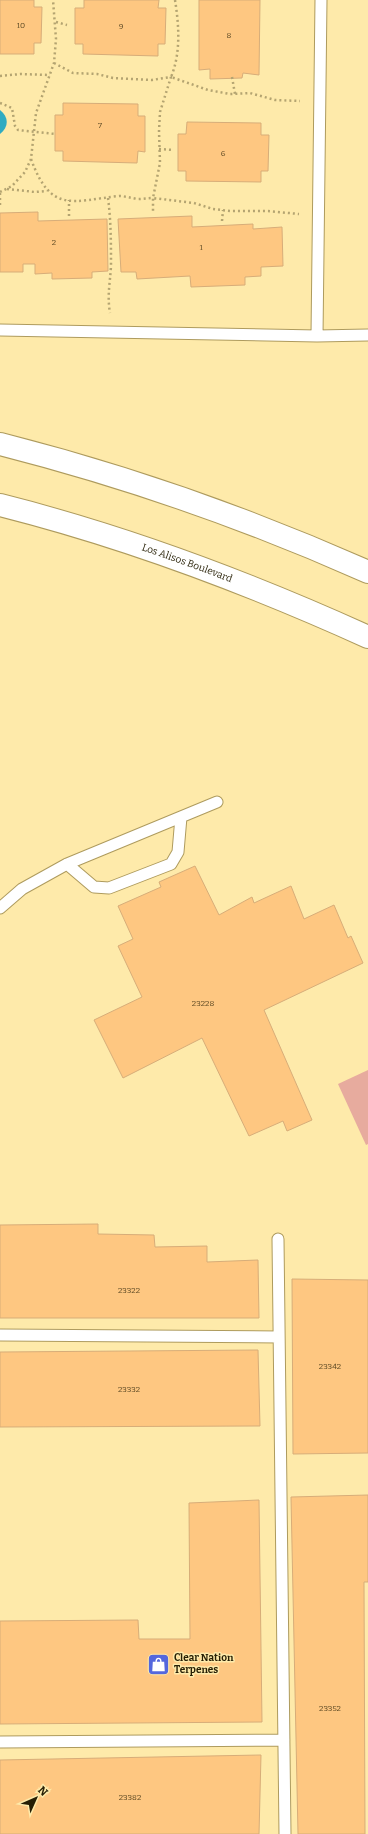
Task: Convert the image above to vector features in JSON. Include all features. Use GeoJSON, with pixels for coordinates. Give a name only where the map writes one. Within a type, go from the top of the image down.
{"type":"FeatureCollection","features":[{"type":"Feature","properties":{"kind":"main road"},"geometry":{"type":"LineString","coordinates":[[0,444],[86,467],[179,497],[258,526],[368,572]]}},
{"type":"Feature","properties":{"kind":"main road","name":"Los Alisos Boulevard"},"geometry":{"type":"LineString","coordinates":[[0,505],[73,524],[188,562],[266,593],[368,637]]}},
{"type":"Feature","properties":{"kind":"lane"},"geometry":{"type":"LineString","coordinates":[[317,336],[321,0]]}},
{"type":"Feature","properties":{"kind":"lane"},"geometry":{"type":"LineString","coordinates":[[0,330],[317,336],[368,335]]}},
{"type":"Feature","properties":{"kind":"lane"},"geometry":{"type":"LineString","coordinates":[[0,908],[22,889],[67,864],[217,802]]}},
{"type":"Feature","properties":{"kind":"lane"},"geometry":{"type":"LineString","coordinates":[[67,864],[94,887],[109,888],[171,864],[178,852],[180,817]]}},
{"type":"Feature","properties":{"kind":"lane"},"geometry":{"type":"LineString","coordinates":[[278,1239],[285,1834]]}},
{"type":"Feature","properties":{"kind":"lane"},"geometry":{"type":"LineString","coordinates":[[0,1335],[279,1337]]}},
{"type":"Feature","properties":{"kind":"lane"},"geometry":{"type":"LineString","coordinates":[[0,1742],[284,1740]]}},
{"type":"Feature","properties":{"kind":"path"},"geometry":{"type":"LineString","coordinates":[[0,205],[0,192],[12,186],[25,172],[31,159],[36,113],[54,63],[56,22],[53,0]]}},
{"type":"Feature","properties":{"kind":"path"},"geometry":{"type":"LineString","coordinates":[[154,213],[153,198],[160,163],[160,112],[175,68],[177,50],[178,22],[175,0]]}},
{"type":"Feature","properties":{"kind":"path"},"geometry":{"type":"LineString","coordinates":[[56,22],[67,25]]}},
{"type":"Feature","properties":{"kind":"path"},"geometry":{"type":"LineString","coordinates":[[54,63],[73,73],[97,74],[113,78],[152,80],[171,77],[208,90],[235,94],[250,93],[275,100],[320,101]]}},
{"type":"Feature","properties":{"kind":"path"},"geometry":{"type":"LineString","coordinates":[[0,76],[21,74],[50,75]]}},
{"type":"Feature","properties":{"kind":"path"},"geometry":{"type":"LineString","coordinates":[[232,77],[235,94]]}},
{"type":"Feature","properties":{"kind":"path"},"geometry":{"type":"LineString","coordinates":[[0,102],[12,108],[15,126],[18,130],[55,134]]}},
{"type":"Feature","properties":{"kind":"path"},"geometry":{"type":"LineString","coordinates":[[159,149],[173,150]]}},
{"type":"Feature","properties":{"kind":"path"},"geometry":{"type":"LineString","coordinates":[[31,159],[37,175],[47,191],[58,198],[69,200],[122,196],[138,199],[153,198],[194,203],[223,210],[268,211],[318,215]]}},
{"type":"Feature","properties":{"kind":"path"},"geometry":{"type":"LineString","coordinates":[[7,189],[35,192],[47,191]]}},
{"type":"Feature","properties":{"kind":"path"},"geometry":{"type":"LineString","coordinates":[[108,198],[111,222],[111,259],[108,296]]}},
{"type":"Feature","properties":{"kind":"path"},"geometry":{"type":"LineString","coordinates":[[69,200],[69,216]]}},
{"type":"Feature","properties":{"kind":"path"},"geometry":{"type":"LineString","coordinates":[[222,221],[223,210]]}},
{"type":"Feature","properties":{"kind":"shaded area"},"geometry":{"type":"Polygon","coordinates":[[[368,1070],[368,1144],[366,1145],[338,1084],[368,1070]]]}},
{"type":"Feature","properties":{"kind":"water"},"geometry":{"type":"Polygon","coordinates":[[[0,110],[5,116],[7,122],[5,128],[0,134],[0,110]]]}},
{"type":"Feature","properties":{"kind":"building"},"geometry":{"type":"Polygon","coordinates":[[[0,0],[34,0],[34,7],[42,7],[41,43],[34,43],[34,54],[0,54],[0,0]]]}},
{"type":"Feature","properties":{"kind":"building"},"geometry":{"type":"Polygon","coordinates":[[[84,0],[159,0],[158,8],[166,8],[165,44],[158,44],[158,56],[83,54],[83,44],[75,44],[75,8],[84,8],[84,0]]]}},
{"type":"Feature","properties":{"kind":"building"},"geometry":{"type":"Polygon","coordinates":[[[199,0],[260,0],[259,75],[243,73],[242,78],[210,79],[210,69],[199,70],[199,0]]]}},
{"type":"Feature","properties":{"kind":"building"},"geometry":{"type":"Polygon","coordinates":[[[63,103],[138,104],[138,116],[145,116],[145,152],[138,151],[137,163],[63,161],[63,151],[55,151],[55,115],[63,115],[63,103]]]}},
{"type":"Feature","properties":{"kind":"building"},"geometry":{"type":"Polygon","coordinates":[[[187,122],[261,123],[261,135],[269,135],[268,171],[261,171],[261,182],[186,181],[186,171],[178,171],[178,134],[186,134],[187,122]]]}},
{"type":"Feature","properties":{"kind":"building"},"geometry":{"type":"Polygon","coordinates":[[[38,212],[38,221],[107,219],[108,271],[92,272],[92,278],[52,279],[52,273],[35,274],[35,264],[23,264],[23,272],[0,272],[0,213],[38,212]]]}},
{"type":"Feature","properties":{"kind":"building"},"geometry":{"type":"Polygon","coordinates":[[[192,216],[192,227],[253,224],[253,229],[282,227],[283,266],[261,267],[261,276],[245,277],[245,285],[191,287],[190,276],[137,279],[136,272],[121,272],[118,219],[192,216]]]}},
{"type":"Feature","properties":{"kind":"building"},"geometry":{"type":"Polygon","coordinates":[[[195,866],[219,915],[252,897],[254,903],[291,886],[304,919],[334,905],[348,938],[351,936],[363,963],[264,1010],[312,1120],[287,1131],[283,1121],[249,1136],[202,1038],[123,1078],[94,1020],[142,997],[118,946],[133,939],[118,906],[161,887],[159,882],[195,866]]]}},
{"type":"Feature","properties":{"kind":"building"},"geometry":{"type":"Polygon","coordinates":[[[98,1224],[98,1234],[154,1235],[155,1247],[207,1246],[207,1262],[258,1260],[259,1318],[0,1318],[0,1225],[98,1224]]]}},
{"type":"Feature","properties":{"kind":"building"},"geometry":{"type":"Polygon","coordinates":[[[292,1279],[368,1280],[368,1453],[293,1454],[292,1279]]]}},
{"type":"Feature","properties":{"kind":"building"},"geometry":{"type":"Polygon","coordinates":[[[258,1350],[260,1426],[0,1427],[0,1352],[258,1350]]]}},
{"type":"Feature","properties":{"kind":"building"},"geometry":{"type":"Polygon","coordinates":[[[368,1495],[368,1582],[364,1582],[365,1834],[298,1834],[291,1497],[368,1495]]]}},
{"type":"Feature","properties":{"kind":"building"},"geometry":{"type":"Polygon","coordinates":[[[259,1500],[262,1722],[0,1724],[0,1621],[138,1620],[139,1639],[190,1639],[189,1503],[259,1500]]]}},
{"type":"Feature","properties":{"kind":"building"},"geometry":{"type":"Polygon","coordinates":[[[261,1755],[259,1834],[0,1834],[0,1760],[261,1755]]]}},
{"type":"Feature","properties":{"kind":"place","name":"Clear Nation Terpenes"},"geometry":{"type":"Point","coordinates":[158,1664]}}]}
